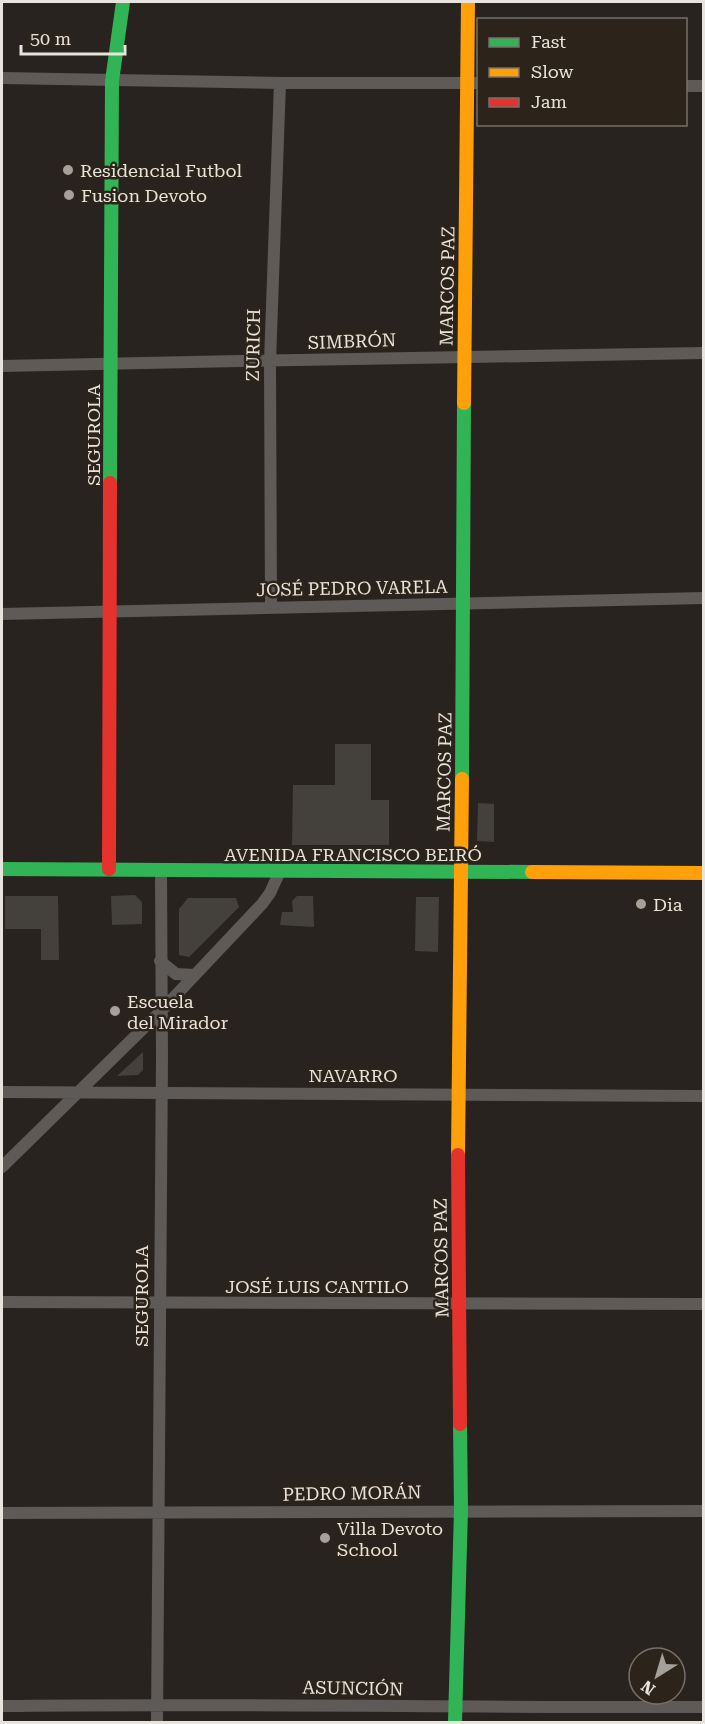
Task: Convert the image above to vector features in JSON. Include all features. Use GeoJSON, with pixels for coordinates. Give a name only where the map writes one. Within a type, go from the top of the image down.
{"type":"FeatureCollection","features":[{"type":"Feature","properties":{"kind":"street","name":"SEGUROLA"},"geometry":{"type":"LineString","coordinates":[[109,870],[112,81],[123,2]]}},
{"type":"Feature","properties":{"kind":"street","name":"MARCOS PAZ"},"geometry":{"type":"LineString","coordinates":[[455,1722],[461,1510],[458,1094],[464,603],[464,356],[473,83],[468,2]]}},
{"type":"Feature","properties":{"kind":"street"},"geometry":{"type":"LineString","coordinates":[[2,78],[280,83],[473,83]]}},
{"type":"Feature","properties":{"kind":"street","name":"ZURICH"},"geometry":{"type":"LineString","coordinates":[[271,607],[270,362],[280,83]]}},
{"type":"Feature","properties":{"kind":"street"},"geometry":{"type":"LineString","coordinates":[[687,86],[704,86]]}},
{"type":"Feature","properties":{"kind":"street","name":"SIMBRÓN"},"geometry":{"type":"LineString","coordinates":[[2,366],[704,353]]}},
{"type":"Feature","properties":{"kind":"street","name":"JOSÉ PEDRO VARELA"},"geometry":{"type":"LineString","coordinates":[[2,614],[704,598]]}},
{"type":"Feature","properties":{"kind":"street","name":"AVENIDA FRANCISCO BEIRÓ"},"geometry":{"type":"LineString","coordinates":[[2,869],[704,873]]}},
{"type":"Feature","properties":{"kind":"street","name":"SEGUROLA"},"geometry":{"type":"LineString","coordinates":[[157,1722],[160,871]]}},
{"type":"Feature","properties":{"kind":"street"},"geometry":{"type":"LineString","coordinates":[[2,1167],[161,1011],[262,904],[280,872]]}},
{"type":"Feature","properties":{"kind":"street"},"geometry":{"type":"LineString","coordinates":[[160,961],[176,974],[195,975]]}},
{"type":"Feature","properties":{"kind":"street","name":"NAVARRO"},"geometry":{"type":"LineString","coordinates":[[2,1092],[704,1096]]}},
{"type":"Feature","properties":{"kind":"street","name":"JOSÉ LUIS CANTILO"},"geometry":{"type":"LineString","coordinates":[[2,1302],[704,1304]]}},
{"type":"Feature","properties":{"kind":"street","name":"PEDRO MORÁN"},"geometry":{"type":"LineString","coordinates":[[2,1513],[704,1511]]}},
{"type":"Feature","properties":{"kind":"street","name":"ASUNCIÓN"},"geometry":{"type":"LineString","coordinates":[[2,1706],[157,1704],[455,1708],[704,1707]]}},
{"type":"Feature","properties":{"kind":"building"},"geometry":{"type":"Polygon","coordinates":[[[335,744],[371,744],[371,800],[389,800],[389,845],[292,845],[293,785],[335,785],[335,744]]]}},
{"type":"Feature","properties":{"kind":"building"},"geometry":{"type":"Polygon","coordinates":[[[478,803],[494,804],[494,842],[477,841],[478,803]]]}},
{"type":"Feature","properties":{"kind":"building"},"geometry":{"type":"Polygon","coordinates":[[[135,895],[142,902],[142,924],[112,925],[111,896],[135,895]]]}},
{"type":"Feature","properties":{"kind":"building"},"geometry":{"type":"Polygon","coordinates":[[[5,896],[58,896],[59,960],[41,960],[41,929],[5,929],[5,896]]]}},
{"type":"Feature","properties":{"kind":"building"},"geometry":{"type":"Polygon","coordinates":[[[297,896],[313,896],[314,927],[280,925],[282,912],[293,912],[292,901],[297,896]]]}},
{"type":"Feature","properties":{"kind":"building"},"geometry":{"type":"Polygon","coordinates":[[[416,897],[439,897],[438,952],[415,951],[416,897]]]}},
{"type":"Feature","properties":{"kind":"building"},"geometry":{"type":"Polygon","coordinates":[[[188,898],[236,898],[239,907],[189,957],[179,955],[179,909],[188,898]]]}},
{"type":"Feature","properties":{"kind":"building"},"geometry":{"type":"Polygon","coordinates":[[[143,1052],[143,1070],[138,1075],[117,1076],[143,1052]]]}},
{"type":"Feature","properties":{"kind":"traffic: fast"},"geometry":{"type":"LineString","coordinates":[[110,483],[112,81],[123,2]]}},
{"type":"Feature","properties":{"kind":"traffic: fast"},"geometry":{"type":"LineString","coordinates":[[462,779],[464,403]]}},
{"type":"Feature","properties":{"kind":"traffic: fast"},"geometry":{"type":"LineString","coordinates":[[2,869],[532,872]]}},
{"type":"Feature","properties":{"kind":"traffic: fast"},"geometry":{"type":"LineString","coordinates":[[455,1722],[461,1510],[460,1424]]}},
{"type":"Feature","properties":{"kind":"traffic: slow"},"geometry":{"type":"LineString","coordinates":[[464,403],[468,2]]}},
{"type":"Feature","properties":{"kind":"traffic: slow"},"geometry":{"type":"LineString","coordinates":[[458,1155],[462,779]]}},
{"type":"Feature","properties":{"kind":"traffic: slow"},"geometry":{"type":"LineString","coordinates":[[532,872],[704,873]]}},
{"type":"Feature","properties":{"kind":"traffic: jam"},"geometry":{"type":"LineString","coordinates":[[109,869],[110,483]]}},
{"type":"Feature","properties":{"kind":"traffic: jam"},"geometry":{"type":"LineString","coordinates":[[458,1155],[460,1424]]}},
{"type":"Feature","properties":{"kind":"place","name":"Residencial Futbol"},"geometry":{"type":"Point","coordinates":[68,170]}},
{"type":"Feature","properties":{"kind":"place","name":"Fusion Devoto"},"geometry":{"type":"Point","coordinates":[69,195]}},
{"type":"Feature","properties":{"kind":"place","name":"Dia"},"geometry":{"type":"Point","coordinates":[641,904]}},
{"type":"Feature","properties":{"kind":"place","name":"Escuela del Mirador"},"geometry":{"type":"Point","coordinates":[115,1011]}},
{"type":"Feature","properties":{"kind":"place","name":"Villa Devoto School"},"geometry":{"type":"Point","coordinates":[325,1538]}}]}
